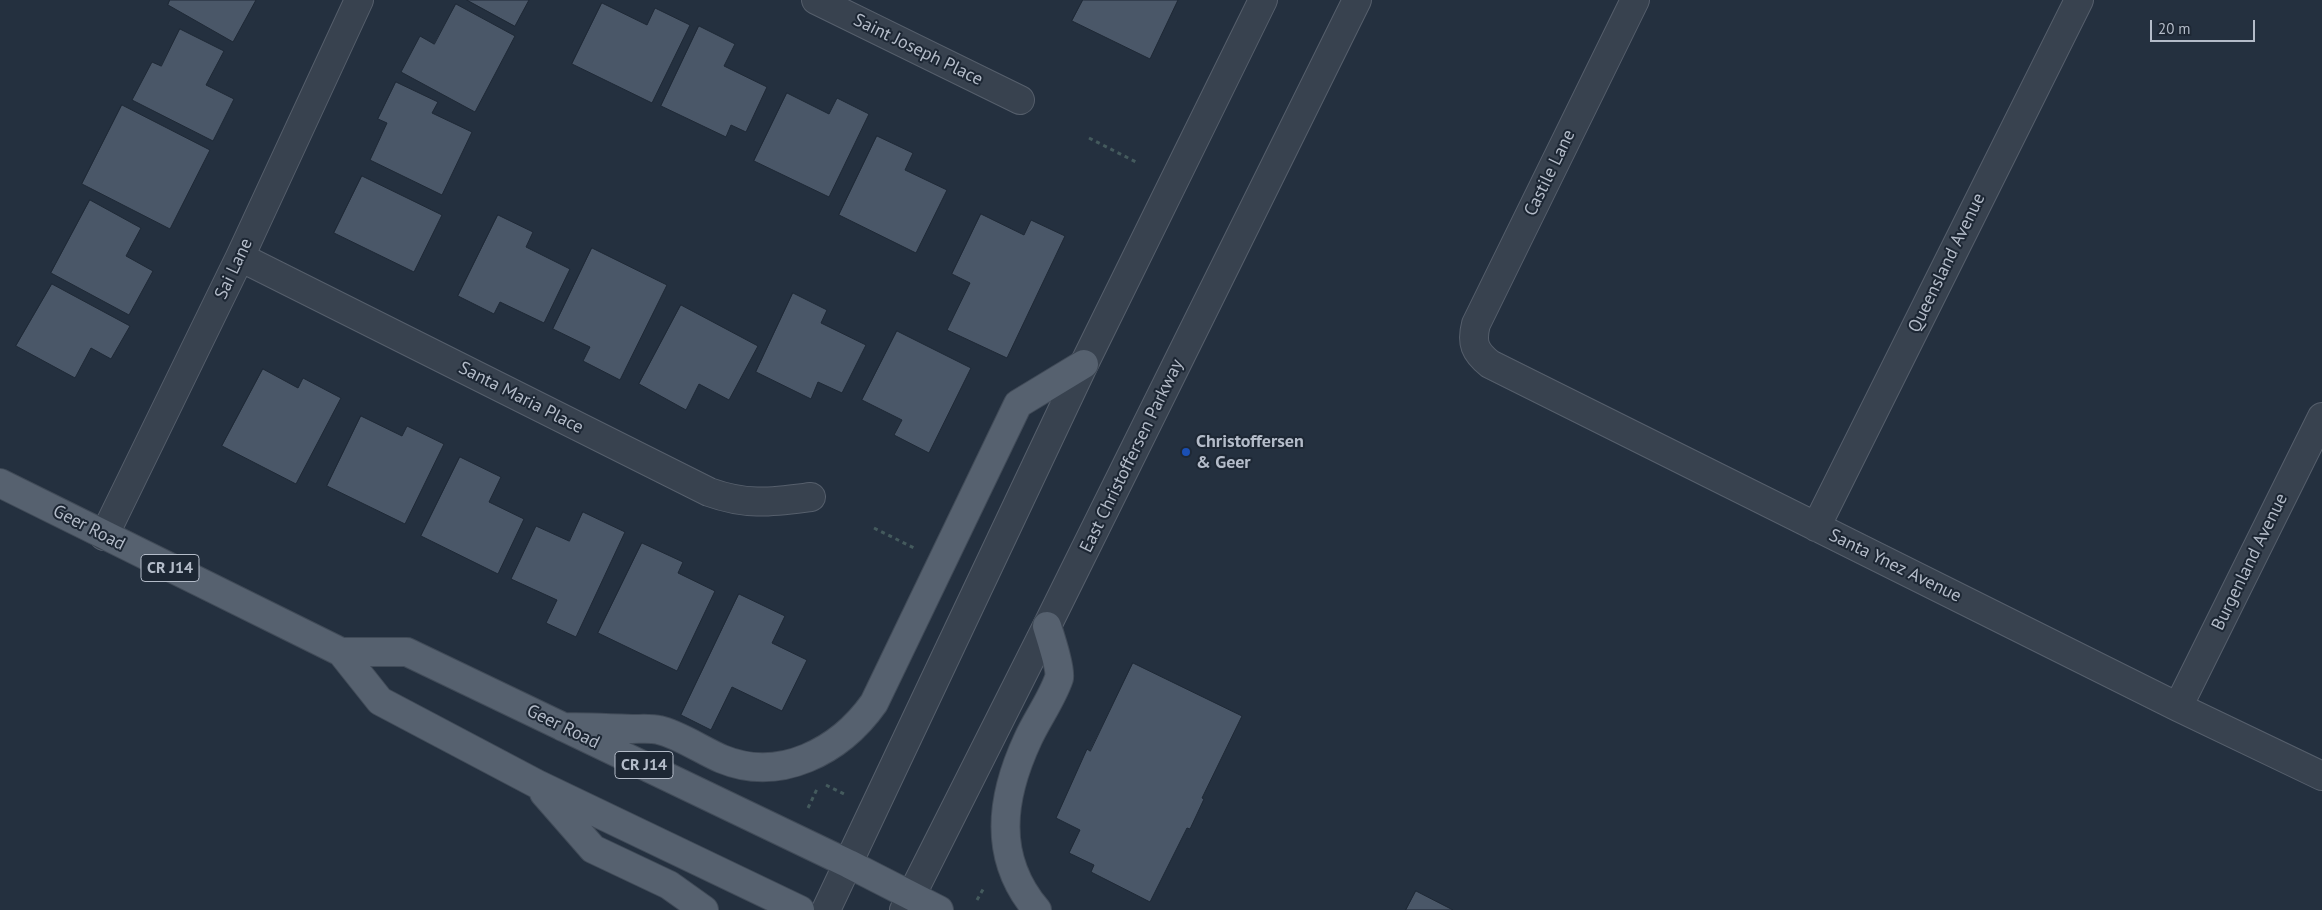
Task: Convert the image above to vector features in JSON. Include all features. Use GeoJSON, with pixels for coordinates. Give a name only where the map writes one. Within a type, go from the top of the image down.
{"type":"FeatureCollection","features":[{"type":"Feature","properties":{"kind":"main road"},"geometry":{"type":"LineString","coordinates":[[564,727],[659,730],[722,759],[760,769],[800,761],[816,754],[845,736],[860,723],[874,703],[1018,404],[1084,364]]}},
{"type":"Feature","properties":{"kind":"main road","name":"Geer Road"},"geometry":{"type":"LineString","coordinates":[[0,482],[104,536],[341,652],[380,701],[537,784],[800,910]]}},
{"type":"Feature","properties":{"kind":"main road"},"geometry":{"type":"LineString","coordinates":[[1037,910],[1018,882],[1007,848],[1004,829],[1010,786],[1017,763],[1059,676],[1048,626]]}},
{"type":"Feature","properties":{"kind":"main road","name":"Geer Road"},"geometry":{"type":"LineString","coordinates":[[341,652],[407,652],[849,864],[907,903],[939,910]]}},
{"type":"Feature","properties":{"kind":"main road"},"geometry":{"type":"LineString","coordinates":[[537,784],[592,849],[669,885],[704,910]]}},
{"type":"Feature","properties":{"kind":"street","name":"Sai Lane"},"geometry":{"type":"LineString","coordinates":[[104,536],[240,257],[358,0]]}},
{"type":"Feature","properties":{"kind":"street","name":"Saint Joseph Place"},"geometry":{"type":"LineString","coordinates":[[816,0],[1020,100]]}},
{"type":"Feature","properties":{"kind":"street"},"geometry":{"type":"LineString","coordinates":[[826,910],[1084,364],[1263,0]]}},
{"type":"Feature","properties":{"kind":"street","name":"East Christoffersen Parkway"},"geometry":{"type":"LineString","coordinates":[[907,903],[1048,626],[1357,0]]}},
{"type":"Feature","properties":{"kind":"street","name":"Castile Lane"},"geometry":{"type":"LineString","coordinates":[[1474,347],[1473,336],[1476,324],[1635,0]]}},
{"type":"Feature","properties":{"kind":"street","name":"Queensland Avenue"},"geometry":{"type":"LineString","coordinates":[[1816,527],[2079,0]]}},
{"type":"Feature","properties":{"kind":"street","name":"Santa Maria Place"},"geometry":{"type":"LineString","coordinates":[[240,257],[709,492],[730,500],[752,503],[811,496]]}},
{"type":"Feature","properties":{"kind":"street","name":"Santa Ynez Avenue"},"geometry":{"type":"LineString","coordinates":[[1474,347],[1480,357],[1490,364],[2178,707],[2322,776]]}},
{"type":"Feature","properties":{"kind":"street","name":"Burgenland Avenue"},"geometry":{"type":"LineString","coordinates":[[2178,707],[2322,417]]}},
{"type":"Feature","properties":{"kind":"path"},"geometry":{"type":"LineString","coordinates":[[1089,138],[1138,162]]}},
{"type":"Feature","properties":{"kind":"path"},"geometry":{"type":"LineString","coordinates":[[874,528],[921,551]]}},
{"type":"Feature","properties":{"kind":"path"},"geometry":{"type":"LineString","coordinates":[[804,815],[820,782],[850,797]]}},
{"type":"Feature","properties":{"kind":"building"},"geometry":{"type":"Polygon","coordinates":[[[170,0],[256,0],[233,42],[168,5],[170,0]]]}},
{"type":"Feature","properties":{"kind":"building"},"geometry":{"type":"Polygon","coordinates":[[[467,0],[529,0],[515,26],[467,0]]]}},
{"type":"Feature","properties":{"kind":"building"},"geometry":{"type":"Polygon","coordinates":[[[1083,0],[1178,0],[1150,59],[1072,21],[1083,0]]]}},
{"type":"Feature","properties":{"kind":"building"},"geometry":{"type":"Polygon","coordinates":[[[602,3],[647,25],[655,8],[690,25],[652,103],[572,64],[602,3]]]}},
{"type":"Feature","properties":{"kind":"building"},"geometry":{"type":"Polygon","coordinates":[[[456,4],[515,36],[475,112],[401,72],[420,36],[434,44],[456,4]]]}},
{"type":"Feature","properties":{"kind":"building"},"geometry":{"type":"Polygon","coordinates":[[[699,26],[735,44],[724,66],[767,87],[746,132],[731,125],[726,137],[661,106],[699,26]]]}},
{"type":"Feature","properties":{"kind":"building"},"geometry":{"type":"Polygon","coordinates":[[[180,29],[224,51],[206,85],[234,99],[213,141],[132,100],[152,62],[161,66],[180,29]]]}},
{"type":"Feature","properties":{"kind":"building"},"geometry":{"type":"Polygon","coordinates":[[[396,82],[438,102],[432,113],[472,132],[442,195],[370,160],[387,123],[378,119],[396,82]]]}},
{"type":"Feature","properties":{"kind":"building"},"geometry":{"type":"Polygon","coordinates":[[[787,93],[829,114],[837,98],[869,114],[829,197],[754,161],[787,93]]]}},
{"type":"Feature","properties":{"kind":"building"},"geometry":{"type":"Polygon","coordinates":[[[122,105],[210,150],[170,229],[82,184],[122,105]]]}},
{"type":"Feature","properties":{"kind":"building"},"geometry":{"type":"Polygon","coordinates":[[[877,136],[913,153],[905,170],[947,190],[916,253],[839,215],[877,136]]]}},
{"type":"Feature","properties":{"kind":"building"},"geometry":{"type":"Polygon","coordinates":[[[362,176],[442,215],[414,272],[334,233],[362,176]]]}},
{"type":"Feature","properties":{"kind":"building"},"geometry":{"type":"Polygon","coordinates":[[[90,200],[141,228],[126,256],[153,271],[129,315],[51,273],[90,200]]]}},
{"type":"Feature","properties":{"kind":"building"},"geometry":{"type":"Polygon","coordinates":[[[981,214],[1024,235],[1031,220],[1065,236],[1007,358],[947,330],[970,283],[952,274],[981,214]]]}},
{"type":"Feature","properties":{"kind":"building"},"geometry":{"type":"Polygon","coordinates":[[[498,215],[533,232],[526,247],[570,269],[544,323],[500,302],[494,314],[458,296],[498,215]]]}},
{"type":"Feature","properties":{"kind":"building"},"geometry":{"type":"Polygon","coordinates":[[[592,248],[667,285],[620,380],[583,361],[590,347],[553,329],[592,248]]]}},
{"type":"Feature","properties":{"kind":"building"},"geometry":{"type":"Polygon","coordinates":[[[52,284],[130,326],[111,359],[91,348],[75,378],[16,346],[52,284]]]}},
{"type":"Feature","properties":{"kind":"building"},"geometry":{"type":"Polygon","coordinates":[[[793,293],[827,310],[821,323],[866,345],[842,393],[818,382],[811,399],[756,372],[793,293]]]}},
{"type":"Feature","properties":{"kind":"building"},"geometry":{"type":"Polygon","coordinates":[[[681,305],[758,346],[729,400],[699,384],[686,410],[639,384],[681,305]]]}},
{"type":"Feature","properties":{"kind":"building"},"geometry":{"type":"Polygon","coordinates":[[[897,331],[971,368],[929,453],[894,435],[902,420],[862,400],[897,331]]]}},
{"type":"Feature","properties":{"kind":"building"},"geometry":{"type":"Polygon","coordinates":[[[263,369],[298,388],[303,378],[341,398],[296,484],[222,446],[263,369]]]}},
{"type":"Feature","properties":{"kind":"building"},"geometry":{"type":"Polygon","coordinates":[[[361,416],[402,436],[407,426],[444,444],[405,524],[327,486],[361,416]]]}},
{"type":"Feature","properties":{"kind":"building"},"geometry":{"type":"Polygon","coordinates":[[[460,457],[501,477],[489,502],[524,519],[498,574],[421,536],[460,457]]]}},
{"type":"Feature","properties":{"kind":"building"},"geometry":{"type":"Polygon","coordinates":[[[583,512],[625,532],[576,637],[546,623],[557,600],[511,579],[536,526],[569,541],[583,512]]]}},
{"type":"Feature","properties":{"kind":"building"},"geometry":{"type":"Polygon","coordinates":[[[642,543],[683,562],[678,573],[715,591],[677,671],[598,633],[642,543]]]}},
{"type":"Feature","properties":{"kind":"building"},"geometry":{"type":"Polygon","coordinates":[[[739,594],[785,616],[772,643],[807,660],[782,711],[732,687],[711,730],[681,715],[739,594]]]}},
{"type":"Feature","properties":{"kind":"building"},"geometry":{"type":"Polygon","coordinates":[[[1133,663],[1242,716],[1202,798],[1204,799],[1190,829],[1187,828],[1150,902],[1091,872],[1094,865],[1069,853],[1080,830],[1056,818],[1087,749],[1090,751],[1133,663]]]}},
{"type":"Feature","properties":{"kind":"building"},"geometry":{"type":"Polygon","coordinates":[[[1416,891],[1453,910],[1406,910],[1416,891]]]}},
{"type":"Feature","properties":{"kind":"place","name":"Christoffersen & Geer"},"geometry":{"type":"Point","coordinates":[1186,452]}}]}
